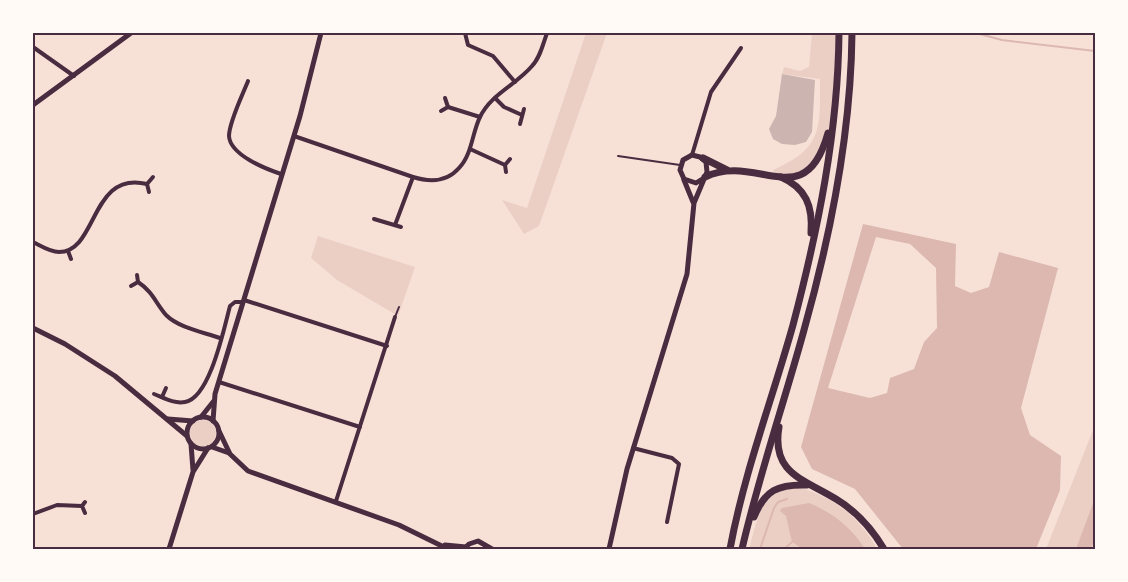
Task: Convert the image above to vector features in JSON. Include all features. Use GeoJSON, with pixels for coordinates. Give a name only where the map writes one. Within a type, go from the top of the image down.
{"type":"FeatureCollection","features":[{"type":"Feature","properties":{"kind":"highway"},"geometry":{"type":"LineString","coordinates":[[730,549],[748,473],[793,325],[820,207],[834,108],[839,33]]}},
{"type":"Feature","properties":{"kind":"highway"},"geometry":{"type":"LineString","coordinates":[[742,549],[805,328],[834,201],[847,116],[852,33]]}},
{"type":"Feature","properties":{"kind":"highway"},"geometry":{"type":"LineString","coordinates":[[703,158],[728,170],[778,176],[806,174],[818,162],[834,108]]}},
{"type":"Feature","properties":{"kind":"highway"},"geometry":{"type":"LineString","coordinates":[[705,177],[728,170]]}},
{"type":"Feature","properties":{"kind":"highway"},"geometry":{"type":"LineString","coordinates":[[778,176],[794,183],[807,199],[811,218],[809,255]]}},
{"type":"Feature","properties":{"kind":"highway"},"geometry":{"type":"LineString","coordinates":[[785,395],[777,439],[778,451],[787,468],[807,484],[838,500],[862,519],[884,549]]}},
{"type":"Feature","properties":{"kind":"highway"},"geometry":{"type":"LineString","coordinates":[[746,531],[765,494],[780,486],[807,484]]}},
{"type":"Feature","properties":{"kind":"street"},"geometry":{"type":"LineString","coordinates":[[33,105],[75,77],[131,33]]}},
{"type":"Feature","properties":{"kind":"street"},"geometry":{"type":"LineString","coordinates":[[321,33],[293,136],[213,402],[213,421],[230,454],[248,471],[336,501],[446,547],[465,548],[478,541],[487,544],[492,549]]}},
{"type":"Feature","properties":{"kind":"street"},"geometry":{"type":"LineString","coordinates":[[465,33],[468,45],[493,56],[515,82]]}},
{"type":"Feature","properties":{"kind":"street"},"geometry":{"type":"LineString","coordinates":[[293,136],[412,177],[424,180],[444,179],[460,168],[470,149],[480,117],[495,98],[534,65],[547,33]]}},
{"type":"Feature","properties":{"kind":"street"},"geometry":{"type":"LineString","coordinates":[[33,47],[75,77]]}},
{"type":"Feature","properties":{"kind":"street"},"geometry":{"type":"LineString","coordinates":[[694,203],[680,165],[683,160],[692,155],[711,92],[741,48]]}},
{"type":"Feature","properties":{"kind":"street"},"geometry":{"type":"LineString","coordinates":[[248,81],[230,130],[230,141],[239,153],[281,174]]}},
{"type":"Feature","properties":{"kind":"street"},"geometry":{"type":"LineString","coordinates":[[446,98],[448,107]]}},
{"type":"Feature","properties":{"kind":"street"},"geometry":{"type":"LineString","coordinates":[[495,98],[504,107],[522,115]]}},
{"type":"Feature","properties":{"kind":"street"},"geometry":{"type":"LineString","coordinates":[[441,111],[448,107],[480,117]]}},
{"type":"Feature","properties":{"kind":"street"},"geometry":{"type":"LineString","coordinates":[[520,124],[524,109]]}},
{"type":"Feature","properties":{"kind":"street"},"geometry":{"type":"LineString","coordinates":[[470,149],[505,165]]}},
{"type":"Feature","properties":{"kind":"street"},"geometry":{"type":"LineString","coordinates":[[609,549],[633,448],[687,274],[694,203],[707,167],[703,158],[692,155]]}},
{"type":"Feature","properties":{"kind":"street"},"geometry":{"type":"LineString","coordinates":[[506,172],[505,165],[510,159]]}},
{"type":"Feature","properties":{"kind":"street"},"geometry":{"type":"LineString","coordinates":[[147,184],[153,177]]}},
{"type":"Feature","properties":{"kind":"street"},"geometry":{"type":"LineString","coordinates":[[395,225],[412,177]]}},
{"type":"Feature","properties":{"kind":"street"},"geometry":{"type":"LineString","coordinates":[[684,178],[696,183],[705,177]]}},
{"type":"Feature","properties":{"kind":"street"},"geometry":{"type":"LineString","coordinates":[[33,242],[51,252],[68,251],[76,245],[98,208],[119,186],[131,182],[147,184]]}},
{"type":"Feature","properties":{"kind":"street"},"geometry":{"type":"LineString","coordinates":[[147,184],[149,192]]}},
{"type":"Feature","properties":{"kind":"street"},"geometry":{"type":"LineString","coordinates":[[374,219],[401,227]]}},
{"type":"Feature","properties":{"kind":"street"},"geometry":{"type":"LineString","coordinates":[[68,251],[71,259]]}},
{"type":"Feature","properties":{"kind":"street"},"geometry":{"type":"LineString","coordinates":[[137,275],[138,282],[156,297],[166,315],[177,323],[220,338]]}},
{"type":"Feature","properties":{"kind":"street"},"geometry":{"type":"LineString","coordinates":[[131,286],[138,282]]}},
{"type":"Feature","properties":{"kind":"street"},"geometry":{"type":"LineString","coordinates":[[154,394],[184,402],[197,394],[209,378],[230,306],[235,302],[243,301],[387,346]]}},
{"type":"Feature","properties":{"kind":"street"},"geometry":{"type":"LineString","coordinates":[[336,501],[395,317]]}},
{"type":"Feature","properties":{"kind":"street"},"geometry":{"type":"LineString","coordinates":[[33,328],[65,344],[115,376],[188,436]]}},
{"type":"Feature","properties":{"kind":"street"},"geometry":{"type":"LineString","coordinates":[[219,382],[360,427]]}},
{"type":"Feature","properties":{"kind":"street"},"geometry":{"type":"LineString","coordinates":[[162,397],[166,388]]}},
{"type":"Feature","properties":{"kind":"street"},"geometry":{"type":"LineString","coordinates":[[193,472],[188,428],[213,402]]}},
{"type":"Feature","properties":{"kind":"street"},"geometry":{"type":"LineString","coordinates":[[201,417],[213,421]]}},
{"type":"Feature","properties":{"kind":"street"},"geometry":{"type":"LineString","coordinates":[[167,419],[193,421]]}},
{"type":"Feature","properties":{"kind":"street"},"geometry":{"type":"LineString","coordinates":[[169,549],[193,472],[219,437],[219,431]]}},
{"type":"Feature","properties":{"kind":"street"},"geometry":{"type":"LineString","coordinates":[[191,444],[199,449],[210,448],[230,454]]}},
{"type":"Feature","properties":{"kind":"street"},"geometry":{"type":"LineString","coordinates":[[633,448],[672,458],[679,464],[667,522]]}},
{"type":"Feature","properties":{"kind":"street"},"geometry":{"type":"LineString","coordinates":[[82,507],[85,502]]}},
{"type":"Feature","properties":{"kind":"street"},"geometry":{"type":"LineString","coordinates":[[33,514],[57,505],[82,507]]}},
{"type":"Feature","properties":{"kind":"street"},"geometry":{"type":"LineString","coordinates":[[82,507],[85,513]]}},
{"type":"Feature","properties":{"kind":"lane"},"geometry":{"type":"LineString","coordinates":[[618,156],[680,165]]}},
{"type":"Feature","properties":{"kind":"lane"},"geometry":{"type":"LineString","coordinates":[[395,317],[399,307]]}},
{"type":"Feature","properties":{"kind":"shaded area"},"geometry":{"type":"Polygon","coordinates":[[[586,33],[607,33],[539,226],[524,234],[502,200],[527,208],[586,33]]]}},
{"type":"Feature","properties":{"kind":"shaded area"},"geometry":{"type":"Polygon","coordinates":[[[812,33],[839,33],[834,108],[823,149],[806,174],[778,176],[773,170],[801,154],[810,145],[818,124],[820,79],[782,74],[784,67],[800,71],[809,67],[812,33]]]}},
{"type":"Feature","properties":{"kind":"shaded area"},"geometry":{"type":"Polygon","coordinates":[[[863,224],[956,244],[955,286],[971,293],[989,287],[999,252],[1058,268],[1021,408],[1030,435],[1061,456],[1060,490],[1036,549],[903,549],[855,489],[812,469],[801,447],[863,224]],[[876,237],[828,388],[870,398],[887,393],[890,378],[914,369],[924,342],[937,328],[936,268],[910,244],[876,237]]]}},
{"type":"Feature","properties":{"kind":"shaded area"},"geometry":{"type":"Polygon","coordinates":[[[318,236],[415,267],[398,316],[337,280],[311,258],[318,236]]]}},
{"type":"Feature","properties":{"kind":"shaded area"},"geometry":{"type":"Polygon","coordinates":[[[203,420],[212,424],[216,433],[212,442],[203,446],[194,442],[190,433],[194,424],[203,420]]]}},
{"type":"Feature","properties":{"kind":"shaded area"},"geometry":{"type":"Polygon","coordinates":[[[1095,425],[1095,549],[1046,549],[1095,425]]]}},
{"type":"Feature","properties":{"kind":"shaded area"},"geometry":{"type":"Polygon","coordinates":[[[797,487],[822,496],[844,509],[862,527],[877,549],[749,549],[758,517],[768,500],[775,494],[797,487]]]}},
{"type":"Feature","properties":{"kind":"shaded area"},"geometry":{"type":"Polygon","coordinates":[[[1095,498],[1095,538],[1091,549],[1076,549],[1095,498]]]}},
{"type":"Feature","properties":{"kind":"shaded area"},"geometry":{"type":"Polygon","coordinates":[[[809,503],[826,511],[841,522],[865,549],[803,549],[792,542],[786,516],[780,511],[782,508],[809,503]]]}},
{"type":"Feature","properties":{"kind":"building"},"geometry":{"type":"Polygon","coordinates":[[[782,74],[815,80],[812,132],[806,142],[795,145],[782,144],[773,139],[769,129],[776,116],[782,74]]]}},
{"type":"Feature","properties":{"kind":"waterway"},"geometry":{"type":"LineString","coordinates":[[976,33],[1002,40],[1095,51]]}},
{"type":"Feature","properties":{"kind":"waterway"},"geometry":{"type":"LineString","coordinates":[[760,549],[774,508],[778,502],[787,499]]}},
{"type":"Feature","properties":{"kind":"waterway"},"geometry":{"type":"LineString","coordinates":[[784,549],[792,542]]}}]}
